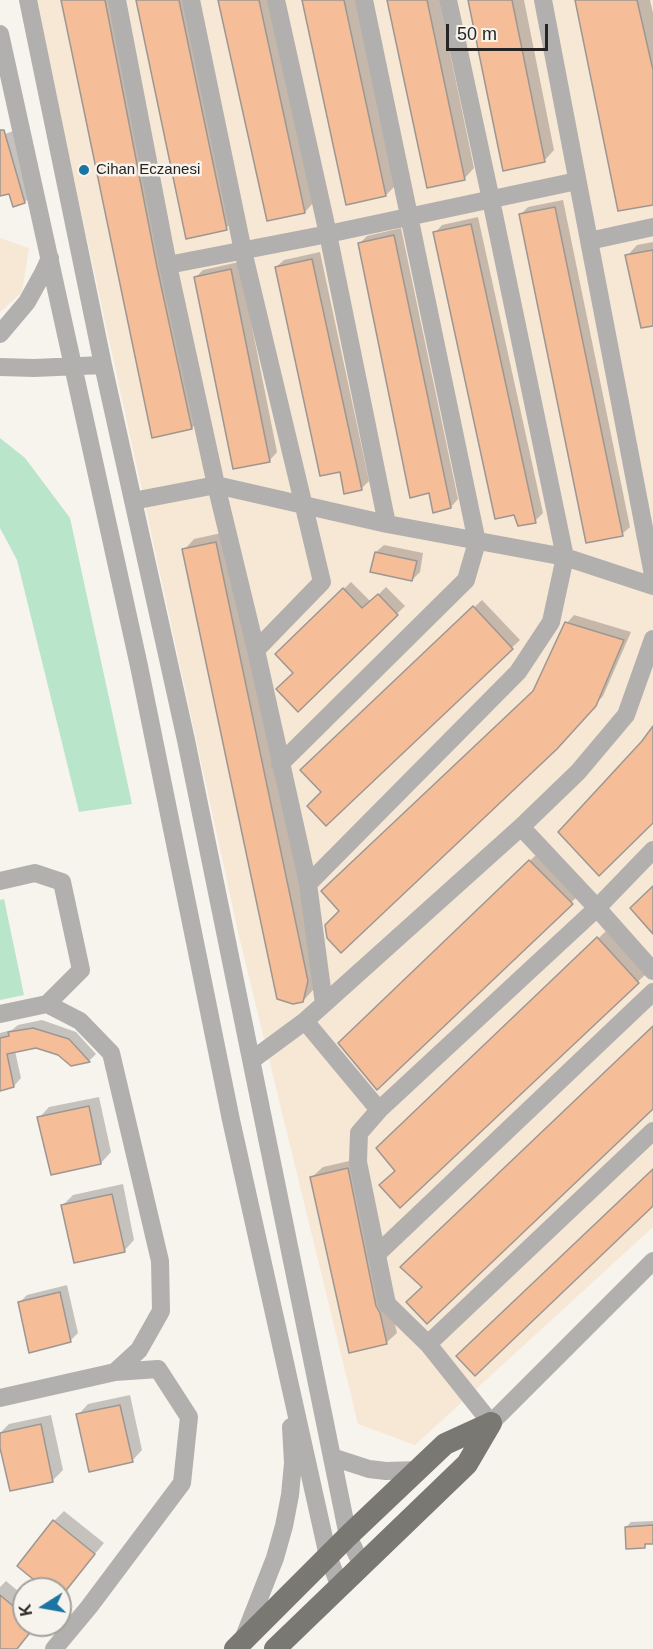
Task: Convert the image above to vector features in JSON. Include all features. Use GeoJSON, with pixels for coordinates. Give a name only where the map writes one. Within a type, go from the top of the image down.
{"type":"FeatureCollection","features":[{"type":"Feature","properties":{"kind":"main road"},"geometry":{"type":"LineString","coordinates":[[238,1646],[348,1536],[445,1444],[491,1423]]}},
{"type":"Feature","properties":{"kind":"main road"},"geometry":{"type":"LineString","coordinates":[[275,1649],[467,1464],[491,1423]]}},
{"type":"Feature","properties":{"kind":"street"},"geometry":{"type":"LineString","coordinates":[[28,0],[103,365],[183,728],[348,1536],[363,1564]]}},
{"type":"Feature","properties":{"kind":"street"},"geometry":{"type":"LineString","coordinates":[[117,0],[168,266],[308,884],[324,1004]]}},
{"type":"Feature","properties":{"kind":"street"},"geometry":{"type":"LineString","coordinates":[[191,0],[243,251],[322,582],[256,650]]}},
{"type":"Feature","properties":{"kind":"street"},"geometry":{"type":"LineString","coordinates":[[276,0],[328,234],[387,524]]}},
{"type":"Feature","properties":{"kind":"street"},"geometry":{"type":"LineString","coordinates":[[280,764],[466,580],[477,542],[364,0]]}},
{"type":"Feature","properties":{"kind":"street"},"geometry":{"type":"LineString","coordinates":[[308,884],[518,672],[551,622],[565,557],[448,0]]}},
{"type":"Feature","properties":{"kind":"street"},"geometry":{"type":"LineString","coordinates":[[543,0],[653,575]]}},
{"type":"Feature","properties":{"kind":"street"},"geometry":{"type":"LineString","coordinates":[[0,34],[139,666],[231,1120],[328,1556],[340,1587]]}},
{"type":"Feature","properties":{"kind":"street"},"geometry":{"type":"LineString","coordinates":[[168,266],[491,200],[577,180]]}},
{"type":"Feature","properties":{"kind":"street"},"geometry":{"type":"LineString","coordinates":[[589,241],[653,226]]}},
{"type":"Feature","properties":{"kind":"street"},"geometry":{"type":"LineString","coordinates":[[0,334],[27,302],[50,258]]}},
{"type":"Feature","properties":{"kind":"street"},"geometry":{"type":"LineString","coordinates":[[0,367],[103,365]]}},
{"type":"Feature","properties":{"kind":"street"},"geometry":{"type":"LineString","coordinates":[[134,501],[216,485],[387,524],[565,557],[653,586]]}},
{"type":"Feature","properties":{"kind":"street"},"geometry":{"type":"LineString","coordinates":[[252,1060],[305,1021],[521,827],[578,772],[626,715],[653,639]]}},
{"type":"Feature","properties":{"kind":"street"},"geometry":{"type":"LineString","coordinates":[[521,827],[653,971]]}},
{"type":"Feature","properties":{"kind":"street"},"geometry":{"type":"LineString","coordinates":[[653,850],[597,908],[379,1110],[359,1133],[358,1162],[387,1304],[428,1344],[491,1423],[653,1261]]}},
{"type":"Feature","properties":{"kind":"street"},"geometry":{"type":"LineString","coordinates":[[0,880],[35,873],[62,882],[81,970],[47,1004],[0,1014]]}},
{"type":"Feature","properties":{"kind":"street"},"geometry":{"type":"LineString","coordinates":[[376,1255],[653,992]]}},
{"type":"Feature","properties":{"kind":"street"},"geometry":{"type":"LineString","coordinates":[[47,1004],[80,1021],[111,1053],[160,1261],[161,1311],[139,1350],[115,1372]]}},
{"type":"Feature","properties":{"kind":"street"},"geometry":{"type":"LineString","coordinates":[[305,1021],[379,1110]]}},
{"type":"Feature","properties":{"kind":"street"},"geometry":{"type":"LineString","coordinates":[[428,1344],[653,1131]]}},
{"type":"Feature","properties":{"kind":"street"},"geometry":{"type":"LineString","coordinates":[[238,1646],[275,1558],[290,1496],[293,1463],[286,1362]]}},
{"type":"Feature","properties":{"kind":"street"},"geometry":{"type":"LineString","coordinates":[[0,1398],[115,1372],[158,1369],[189,1417],[182,1483],[89,1607],[54,1649]]}},
{"type":"Feature","properties":{"kind":"street"},"geometry":{"type":"LineString","coordinates":[[332,1457],[369,1468],[394,1471],[418,1470]]}},
{"type":"Feature","properties":{"kind":"shaded area"},"geometry":{"type":"Polygon","coordinates":[[[35,0],[653,0],[653,1227],[415,1445],[358,1424],[239,936],[35,0]]]}},
{"type":"Feature","properties":{"kind":"shaded area"},"geometry":{"type":"Polygon","coordinates":[[[0,238],[29,248],[22,292],[0,312],[0,238]]]}},
{"type":"Feature","properties":{"kind":"green space"},"geometry":{"type":"Polygon","coordinates":[[[0,438],[25,458],[70,518],[132,804],[79,812],[17,560],[0,528],[0,438]]]}},
{"type":"Feature","properties":{"kind":"green space"},"geometry":{"type":"Polygon","coordinates":[[[4,899],[24,995],[0,1000],[0,900],[4,899]]]}},
{"type":"Feature","properties":{"kind":"building"},"geometry":{"type":"Polygon","coordinates":[[[61,0],[105,0],[157,267],[192,429],[152,438],[61,0]]]}},
{"type":"Feature","properties":{"kind":"building"},"geometry":{"type":"Polygon","coordinates":[[[136,0],[179,0],[227,230],[186,239],[136,0]]]}},
{"type":"Feature","properties":{"kind":"building"},"geometry":{"type":"Polygon","coordinates":[[[218,0],[259,0],[305,213],[267,221],[218,0]]]}},
{"type":"Feature","properties":{"kind":"building"},"geometry":{"type":"Polygon","coordinates":[[[302,0],[344,0],[386,196],[346,205],[302,0]]]}},
{"type":"Feature","properties":{"kind":"building"},"geometry":{"type":"Polygon","coordinates":[[[387,0],[427,0],[465,180],[427,188],[387,0]]]}},
{"type":"Feature","properties":{"kind":"building"},"geometry":{"type":"Polygon","coordinates":[[[468,0],[512,0],[545,162],[503,171],[468,0]]]}},
{"type":"Feature","properties":{"kind":"building"},"geometry":{"type":"Polygon","coordinates":[[[575,0],[637,0],[653,70],[653,205],[618,211],[575,0]]]}},
{"type":"Feature","properties":{"kind":"building"},"geometry":{"type":"Polygon","coordinates":[[[0,130],[4,130],[25,203],[13,207],[9,194],[0,196],[0,130]]]}},
{"type":"Feature","properties":{"kind":"building"},"geometry":{"type":"Polygon","coordinates":[[[555,207],[623,536],[586,543],[519,214],[555,207]]]}},
{"type":"Feature","properties":{"kind":"building"},"geometry":{"type":"Polygon","coordinates":[[[471,224],[536,523],[518,526],[514,515],[495,519],[433,232],[471,224]]]}},
{"type":"Feature","properties":{"kind":"building"},"geometry":{"type":"Polygon","coordinates":[[[394,235],[451,508],[433,513],[429,493],[410,498],[358,243],[394,235]]]}},
{"type":"Feature","properties":{"kind":"building"},"geometry":{"type":"Polygon","coordinates":[[[653,250],[653,326],[641,328],[625,255],[653,250]]]}},
{"type":"Feature","properties":{"kind":"building"},"geometry":{"type":"Polygon","coordinates":[[[312,259],[362,490],[344,494],[340,472],[320,476],[275,267],[312,259]]]}},
{"type":"Feature","properties":{"kind":"building"},"geometry":{"type":"Polygon","coordinates":[[[231,269],[270,462],[233,469],[194,277],[231,269]]]}},
{"type":"Feature","properties":{"kind":"building"},"geometry":{"type":"Polygon","coordinates":[[[216,542],[308,981],[303,1002],[293,1004],[277,999],[182,549],[216,542]]]}},
{"type":"Feature","properties":{"kind":"building"},"geometry":{"type":"Polygon","coordinates":[[[375,552],[417,561],[412,581],[370,572],[375,552]]]}},
{"type":"Feature","properties":{"kind":"building"},"geometry":{"type":"Polygon","coordinates":[[[343,588],[362,608],[378,594],[398,615],[298,712],[276,689],[293,673],[275,654],[343,588]]]}},
{"type":"Feature","properties":{"kind":"building"},"geometry":{"type":"Polygon","coordinates":[[[473,606],[513,649],[326,826],[307,806],[321,792],[300,770],[473,606]]]}},
{"type":"Feature","properties":{"kind":"building"},"geometry":{"type":"Polygon","coordinates":[[[565,622],[624,640],[596,706],[557,749],[341,953],[327,938],[325,925],[339,911],[321,891],[533,691],[565,622]]]}},
{"type":"Feature","properties":{"kind":"building"},"geometry":{"type":"Polygon","coordinates":[[[653,726],[653,823],[599,876],[558,832],[642,741],[653,726]]]}},
{"type":"Feature","properties":{"kind":"building"},"geometry":{"type":"Polygon","coordinates":[[[529,860],[573,904],[377,1090],[338,1043],[529,860]]]}},
{"type":"Feature","properties":{"kind":"building"},"geometry":{"type":"Polygon","coordinates":[[[653,886],[653,934],[630,908],[653,886]]]}},
{"type":"Feature","properties":{"kind":"building"},"geometry":{"type":"Polygon","coordinates":[[[597,937],[639,983],[400,1208],[379,1185],[395,1171],[376,1148],[597,937]]]}},
{"type":"Feature","properties":{"kind":"building"},"geometry":{"type":"Polygon","coordinates":[[[653,1026],[653,1109],[427,1324],[406,1302],[422,1287],[400,1267],[653,1026]]]}},
{"type":"Feature","properties":{"kind":"building"},"geometry":{"type":"Polygon","coordinates":[[[33,1028],[69,1039],[90,1062],[71,1066],[58,1055],[36,1048],[7,1054],[14,1087],[0,1091],[0,1038],[9,1036],[8,1032],[33,1028]]]}},
{"type":"Feature","properties":{"kind":"building"},"geometry":{"type":"Polygon","coordinates":[[[89,1106],[101,1164],[51,1175],[37,1117],[89,1106]]]}},
{"type":"Feature","properties":{"kind":"building"},"geometry":{"type":"Polygon","coordinates":[[[348,1168],[376,1306],[380,1313],[387,1344],[349,1353],[310,1177],[348,1168]]]}},
{"type":"Feature","properties":{"kind":"building"},"geometry":{"type":"Polygon","coordinates":[[[653,1169],[653,1206],[475,1376],[456,1356],[653,1169]]]}},
{"type":"Feature","properties":{"kind":"building"},"geometry":{"type":"Polygon","coordinates":[[[112,1194],[125,1252],[74,1263],[61,1205],[112,1194]]]}},
{"type":"Feature","properties":{"kind":"building"},"geometry":{"type":"Polygon","coordinates":[[[60,1292],[71,1342],[29,1353],[18,1302],[60,1292]]]}},
{"type":"Feature","properties":{"kind":"building"},"geometry":{"type":"Polygon","coordinates":[[[120,1405],[133,1462],[89,1472],[76,1414],[120,1405]]]}},
{"type":"Feature","properties":{"kind":"building"},"geometry":{"type":"Polygon","coordinates":[[[41,1424],[53,1482],[10,1491],[0,1448],[0,1433],[41,1424]]]}},
{"type":"Feature","properties":{"kind":"building"},"geometry":{"type":"Polygon","coordinates":[[[53,1520],[95,1554],[72,1583],[72,1577],[30,1577],[17,1566],[53,1520]]]}},
{"type":"Feature","properties":{"kind":"building"},"geometry":{"type":"Polygon","coordinates":[[[653,1525],[653,1544],[645,1544],[645,1548],[626,1549],[625,1527],[653,1525]]]}},
{"type":"Feature","properties":{"kind":"building"},"geometry":{"type":"Polygon","coordinates":[[[0,1595],[12,1605],[12,1637],[26,1637],[17,1649],[0,1649],[0,1595]]]}},
{"type":"Feature","properties":{"kind":"place","name":"Cihan Eczanesi"},"geometry":{"type":"Point","coordinates":[84,170]}}]}
